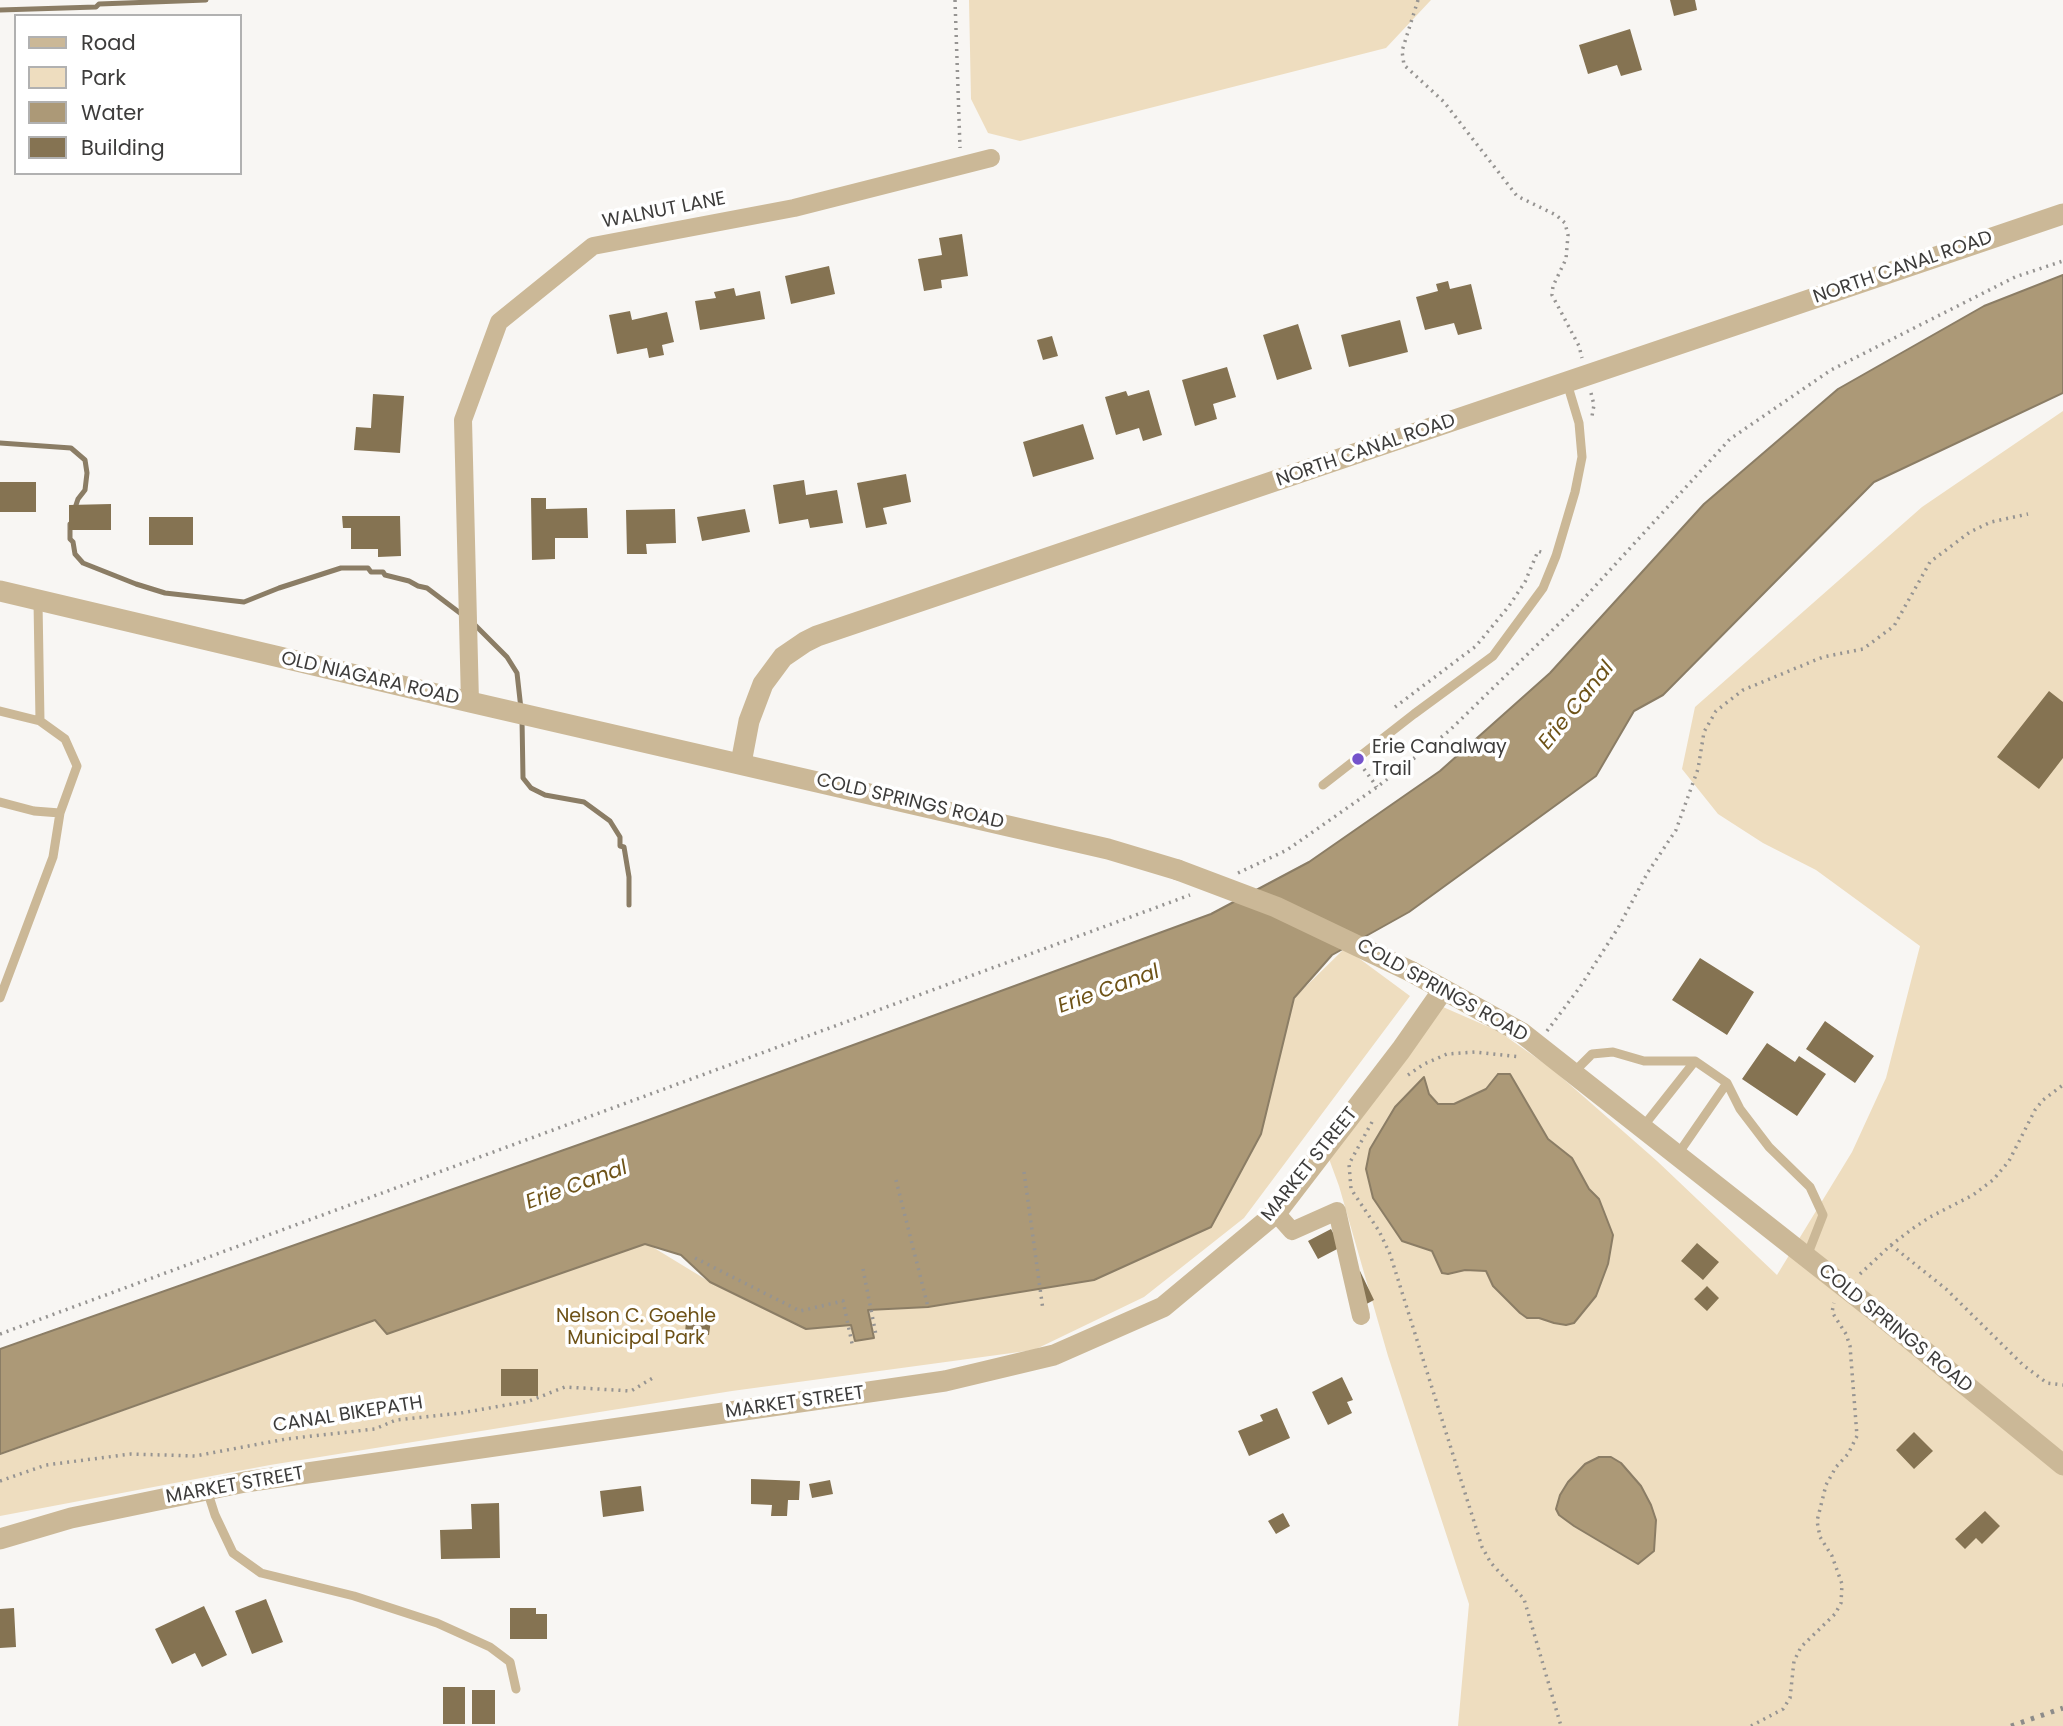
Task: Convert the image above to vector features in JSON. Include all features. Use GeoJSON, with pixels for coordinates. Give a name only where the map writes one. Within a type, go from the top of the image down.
{"type":"FeatureCollection","features":[{"type":"Feature","properties":{"kind":"street","name":"WALNUT LANE"},"geometry":{"type":"LineString","coordinates":[[470,702],[463,420],[499,322],[593,246],[794,208],[991,158]]}},
{"type":"Feature","properties":{"kind":"street","name":"NORTH CANAL ROAD"},"geometry":{"type":"LineString","coordinates":[[741,763],[749,721],[763,684],[783,657],[805,642],[829,631],[2063,214]]}},
{"type":"Feature","properties":{"kind":"street","name":"OLD NIAGARA ROAD"},"geometry":{"type":"LineString","coordinates":[[0,591],[741,763]]}},
{"type":"Feature","properties":{"kind":"street","name":"COLD SPRINGS ROAD"},"geometry":{"type":"LineString","coordinates":[[741,763],[1108,849],[1178,870],[1276,907],[1412,972],[1522,1033],[1806,1257],[2063,1465]]}},
{"type":"Feature","properties":{"kind":"street","name":"MARKET STREET"},"geometry":{"type":"LineString","coordinates":[[0,1539],[71,1518],[259,1480],[945,1381],[1054,1355],[1163,1307],[1276,1213],[1443,990]]}},
{"type":"Feature","properties":{"kind":"street"},"geometry":{"type":"LineString","coordinates":[[1276,1213],[1292,1231],[1337,1211],[1361,1316]]}},
{"type":"Feature","properties":{"kind":"lane"},"geometry":{"type":"LineString","coordinates":[[1323,785],[1493,656],[1543,588],[1556,556],[1575,492],[1582,457],[1579,423],[1567,383]]}},
{"type":"Feature","properties":{"kind":"lane"},"geometry":{"type":"LineString","coordinates":[[38,600],[40,720]]}},
{"type":"Feature","properties":{"kind":"lane"},"geometry":{"type":"LineString","coordinates":[[0,711],[40,720],[65,738],[77,766],[60,813],[53,857],[0,998]]}},
{"type":"Feature","properties":{"kind":"lane"},"geometry":{"type":"LineString","coordinates":[[0,802],[34,811],[60,813]]}},
{"type":"Feature","properties":{"kind":"lane"},"geometry":{"type":"LineString","coordinates":[[1573,1073],[1592,1054],[1613,1052],[1644,1060],[1695,1060],[1727,1083],[1740,1109],[1769,1147],[1810,1187],[1824,1215],[1806,1257]]}},
{"type":"Feature","properties":{"kind":"lane"},"geometry":{"type":"LineString","coordinates":[[1642,1128],[1695,1060]]}},
{"type":"Feature","properties":{"kind":"lane"},"geometry":{"type":"LineString","coordinates":[[1677,1155],[1727,1083]]}},
{"type":"Feature","properties":{"kind":"lane"},"geometry":{"type":"LineString","coordinates":[[207,1490],[215,1515],[233,1553],[261,1573],[354,1596],[437,1623],[491,1647],[510,1662],[516,1689]]}},
{"type":"Feature","properties":{"kind":"path"},"geometry":{"type":"LineString","coordinates":[[955,0],[961,166]]}},
{"type":"Feature","properties":{"kind":"path"},"geometry":{"type":"LineString","coordinates":[[1418,0],[1402,51],[1404,65],[1444,102],[1517,196],[1556,215],[1565,223],[1566,260],[1553,286],[1552,295],[1579,346]]}},
{"type":"Feature","properties":{"kind":"path"},"geometry":{"type":"LineString","coordinates":[[1587,376],[1594,405],[1591,421]]}},
{"type":"Feature","properties":{"kind":"path"},"geometry":{"type":"LineString","coordinates":[[1542,1037],[1580,987],[1676,830],[1698,769],[1704,732],[1716,711],[1743,690],[1823,657],[1863,649],[1894,626],[1930,562],[1970,532],[1991,522],[2028,514]]}},
{"type":"Feature","properties":{"kind":"path"},"geometry":{"type":"LineString","coordinates":[[1395,707],[1452,666],[1493,628],[1525,582],[1538,551],[1556,556]]}},
{"type":"Feature","properties":{"kind":"path"},"geometry":{"type":"LineString","coordinates":[[1356,759],[1377,787]]}},
{"type":"Feature","properties":{"kind":"path"},"geometry":{"type":"LineString","coordinates":[[1404,1078],[1424,1064],[1447,1054],[1475,1052],[1527,1057]]}},
{"type":"Feature","properties":{"kind":"path"},"geometry":{"type":"LineString","coordinates":[[1854,1281],[1891,1245],[1930,1217],[1973,1195],[1993,1180],[2009,1161],[2035,1110],[2043,1100],[2063,1085]]}},
{"type":"Feature","properties":{"kind":"path"},"geometry":{"type":"LineString","coordinates":[[1374,1118],[1349,1164],[1351,1189],[1379,1231],[1390,1254],[1482,1548],[1491,1563],[1524,1599],[1561,1726]]}},
{"type":"Feature","properties":{"kind":"path"},"geometry":{"type":"LineString","coordinates":[[1024,1172],[1043,1310]]}},
{"type":"Feature","properties":{"kind":"path"},"geometry":{"type":"LineString","coordinates":[[896,1180],[928,1307]]}},
{"type":"Feature","properties":{"kind":"path"},"geometry":{"type":"LineString","coordinates":[[1891,1245],[1946,1289],[2023,1365],[2047,1383],[2063,1385]]}},
{"type":"Feature","properties":{"kind":"path"},"geometry":{"type":"LineString","coordinates":[[695,1258],[800,1311],[843,1301],[853,1348]]}},
{"type":"Feature","properties":{"kind":"path"},"geometry":{"type":"LineString","coordinates":[[863,1269],[876,1335]]}},
{"type":"Feature","properties":{"kind":"path"},"geometry":{"type":"LineString","coordinates":[[1751,1726],[1783,1709],[1790,1698],[1794,1661],[1801,1647],[1835,1614],[1841,1603],[1842,1584],[1832,1556],[1820,1537],[1816,1521],[1826,1485],[1857,1436],[1850,1346],[1832,1312],[1835,1298]]}},
{"type":"Feature","properties":{"kind":"path","name":"CANAL BIKEPATH"},"geometry":{"type":"LineString","coordinates":[[0,1481],[46,1465],[131,1454],[195,1456],[286,1439],[375,1429],[396,1420],[461,1413],[529,1401],[565,1387],[631,1391],[656,1376]]}},
{"type":"Feature","properties":{"kind":"green space"},"geometry":{"type":"Polygon","coordinates":[[[969,0],[1431,0],[1386,48],[1020,141],[988,133],[971,99],[969,0]]]}},
{"type":"Feature","properties":{"kind":"green space"},"geometry":{"type":"Polygon","coordinates":[[[2063,411],[2063,1726],[1458,1726],[1469,1604],[1388,1356],[1339,1186],[1325,1148],[1443,1007],[1498,1031],[1551,1068],[1657,1161],[1777,1275],[1852,1152],[1886,1078],[1920,946],[1816,870],[1763,843],[1718,814],[1682,769],[1695,707],[1922,507],[2063,411]]]}},
{"type":"Feature","properties":{"kind":"green space","name":"Nelson C. Goehle Municipal Park"},"geometry":{"type":"Polygon","coordinates":[[[1345,948],[1410,996],[1244,1218],[1144,1297],[1034,1350],[732,1391],[568,1417],[270,1465],[0,1516],[0,1455],[375,1320],[387,1334],[646,1243],[710,1282],[1261,1134],[1294,998],[1345,948]]]}},
{"type":"Feature","properties":{"kind":"water","name":"Erie Canal"},"geometry":{"type":"Polygon","coordinates":[[[2063,275],[2063,393],[1874,482],[1663,695],[1634,711],[1596,776],[1409,912],[1332,955],[1294,998],[1261,1134],[1211,1227],[1094,1280],[928,1307],[868,1310],[874,1338],[855,1341],[851,1325],[806,1329],[710,1282],[681,1255],[645,1244],[387,1334],[375,1320],[0,1454],[0,1349],[643,1122],[1211,914],[1309,862],[1440,771],[1550,673],[1704,504],[1838,389],[1984,306],[2063,275]]]}},
{"type":"Feature","properties":{"kind":"water"},"geometry":{"type":"Polygon","coordinates":[[[1498,1074],[1510,1074],[1548,1139],[1572,1158],[1589,1189],[1599,1199],[1613,1235],[1608,1264],[1596,1296],[1574,1323],[1566,1325],[1539,1318],[1527,1318],[1493,1286],[1486,1271],[1442,1273],[1432,1251],[1402,1241],[1373,1198],[1366,1169],[1370,1149],[1395,1107],[1424,1077],[1429,1094],[1438,1104],[1454,1104],[1486,1089],[1498,1074]]]}},
{"type":"Feature","properties":{"kind":"water"},"geometry":{"type":"Polygon","coordinates":[[[1599,1457],[1611,1457],[1621,1463],[1641,1486],[1651,1505],[1656,1520],[1654,1551],[1638,1564],[1574,1526],[1559,1515],[1556,1509],[1568,1482],[1585,1464],[1599,1457]]]}},
{"type":"Feature","properties":{"kind":"building"},"geometry":{"type":"Polygon","coordinates":[[[1670,0],[1695,0],[1697,10],[1674,16],[1670,0]]]}},
{"type":"Feature","properties":{"kind":"building"},"geometry":{"type":"Polygon","coordinates":[[[1630,29],[1642,70],[1621,76],[1617,65],[1588,74],[1579,45],[1630,29]]]}},
{"type":"Feature","properties":{"kind":"building"},"geometry":{"type":"Polygon","coordinates":[[[962,234],[968,276],[941,280],[942,288],[924,291],[918,259],[942,255],[939,238],[962,234]]]}},
{"type":"Feature","properties":{"kind":"building"},"geometry":{"type":"Polygon","coordinates":[[[829,266],[835,294],[791,304],[785,276],[829,266]]]}},
{"type":"Feature","properties":{"kind":"building"},"geometry":{"type":"Polygon","coordinates":[[[1448,281],[1450,289],[1471,284],[1482,329],[1458,335],[1454,323],[1425,330],[1416,297],[1438,291],[1436,284],[1448,281]]]}},
{"type":"Feature","properties":{"kind":"building"},"geometry":{"type":"Polygon","coordinates":[[[734,288],[736,296],[760,291],[765,319],[700,330],[695,301],[716,298],[714,292],[734,288]]]}},
{"type":"Feature","properties":{"kind":"building"},"geometry":{"type":"Polygon","coordinates":[[[630,311],[632,320],[667,312],[674,342],[662,345],[664,355],[649,358],[647,348],[617,354],[609,315],[630,311]]]}},
{"type":"Feature","properties":{"kind":"building"},"geometry":{"type":"Polygon","coordinates":[[[1400,320],[1408,352],[1349,367],[1341,335],[1400,320]]]}},
{"type":"Feature","properties":{"kind":"building"},"geometry":{"type":"Polygon","coordinates":[[[1298,324],[1312,369],[1277,380],[1263,335],[1298,324]]]}},
{"type":"Feature","properties":{"kind":"building"},"geometry":{"type":"Polygon","coordinates":[[[1052,336],[1058,356],[1043,360],[1037,340],[1052,336]]]}},
{"type":"Feature","properties":{"kind":"building"},"geometry":{"type":"Polygon","coordinates":[[[1227,367],[1236,397],[1213,404],[1217,419],[1195,426],[1182,380],[1227,367]]]}},
{"type":"Feature","properties":{"kind":"building"},"geometry":{"type":"Polygon","coordinates":[[[1149,390],[1162,435],[1143,441],[1139,428],[1116,435],[1105,397],[1126,391],[1128,396],[1149,390]]]}},
{"type":"Feature","properties":{"kind":"building"},"geometry":{"type":"Polygon","coordinates":[[[373,394],[404,396],[400,453],[354,450],[356,427],[371,428],[373,394]]]}},
{"type":"Feature","properties":{"kind":"building"},"geometry":{"type":"Polygon","coordinates":[[[1083,424],[1094,459],[1033,477],[1023,442],[1083,424]]]}},
{"type":"Feature","properties":{"kind":"building"},"geometry":{"type":"Polygon","coordinates":[[[906,474],[911,502],[883,508],[887,524],[866,528],[857,483],[906,474]]]}},
{"type":"Feature","properties":{"kind":"building"},"geometry":{"type":"Polygon","coordinates":[[[804,480],[806,495],[837,490],[843,523],[810,528],[808,519],[779,524],[773,485],[804,480]]]}},
{"type":"Feature","properties":{"kind":"building"},"geometry":{"type":"Polygon","coordinates":[[[0,482],[36,482],[36,512],[0,512],[0,482]]]}},
{"type":"Feature","properties":{"kind":"building"},"geometry":{"type":"Polygon","coordinates":[[[531,498],[546,498],[546,509],[587,508],[588,538],[555,538],[555,559],[532,560],[531,498]]]}},
{"type":"Feature","properties":{"kind":"building"},"geometry":{"type":"Polygon","coordinates":[[[111,504],[111,530],[69,530],[69,505],[111,504]]]}},
{"type":"Feature","properties":{"kind":"building"},"geometry":{"type":"Polygon","coordinates":[[[675,509],[676,543],[646,544],[647,554],[627,554],[626,510],[675,509]]]}},
{"type":"Feature","properties":{"kind":"building"},"geometry":{"type":"Polygon","coordinates":[[[745,509],[750,532],[702,541],[697,517],[745,509]]]}},
{"type":"Feature","properties":{"kind":"building"},"geometry":{"type":"Polygon","coordinates":[[[342,516],[400,516],[401,556],[378,557],[378,549],[351,549],[351,528],[343,528],[342,516]]]}},
{"type":"Feature","properties":{"kind":"building"},"geometry":{"type":"Polygon","coordinates":[[[149,517],[193,517],[193,545],[149,545],[149,517]]]}},
{"type":"Feature","properties":{"kind":"building"},"geometry":{"type":"Polygon","coordinates":[[[2049,691],[2063,702],[2063,758],[2039,789],[1997,757],[2049,691]]]}},
{"type":"Feature","properties":{"kind":"building"},"geometry":{"type":"Polygon","coordinates":[[[1700,958],[1754,992],[1727,1035],[1672,1000],[1700,958]]]}},
{"type":"Feature","properties":{"kind":"building"},"geometry":{"type":"Polygon","coordinates":[[[1825,1021],[1874,1056],[1855,1083],[1806,1049],[1825,1021]]]}},
{"type":"Feature","properties":{"kind":"building"},"geometry":{"type":"Polygon","coordinates":[[[1767,1043],[1795,1062],[1799,1056],[1826,1074],[1797,1116],[1742,1079],[1767,1043]]]}},
{"type":"Feature","properties":{"kind":"building"},"geometry":{"type":"Polygon","coordinates":[[[1331,1229],[1341,1247],[1318,1259],[1308,1241],[1331,1229]]]}},
{"type":"Feature","properties":{"kind":"building"},"geometry":{"type":"Polygon","coordinates":[[[1697,1243],[1719,1262],[1703,1280],[1681,1261],[1697,1243]]]}},
{"type":"Feature","properties":{"kind":"building"},"geometry":{"type":"Polygon","coordinates":[[[1360,1271],[1374,1300],[1359,1308],[1345,1278],[1360,1271]]]}},
{"type":"Feature","properties":{"kind":"building"},"geometry":{"type":"Polygon","coordinates":[[[1707,1286],[1719,1298],[1707,1311],[1694,1299],[1707,1286]]]}},
{"type":"Feature","properties":{"kind":"building"},"geometry":{"type":"Polygon","coordinates":[[[687,1310],[712,1312],[709,1335],[685,1333],[687,1310]]]}},
{"type":"Feature","properties":{"kind":"building"},"geometry":{"type":"Polygon","coordinates":[[[501,1369],[538,1369],[538,1396],[501,1396],[501,1369]]]}},
{"type":"Feature","properties":{"kind":"building"},"geometry":{"type":"Polygon","coordinates":[[[1342,1377],[1353,1400],[1347,1402],[1352,1413],[1328,1425],[1312,1392],[1342,1377]]]}},
{"type":"Feature","properties":{"kind":"building"},"geometry":{"type":"Polygon","coordinates":[[[1277,1408],[1290,1438],[1249,1456],[1238,1431],[1263,1421],[1260,1415],[1277,1408]]]}},
{"type":"Feature","properties":{"kind":"building"},"geometry":{"type":"Polygon","coordinates":[[[1914,1432],[1933,1451],[1914,1469],[1896,1450],[1914,1432]]]}},
{"type":"Feature","properties":{"kind":"building"},"geometry":{"type":"Polygon","coordinates":[[[751,1479],[800,1481],[799,1500],[788,1500],[787,1516],[771,1516],[772,1505],[751,1504],[751,1479]]]}},
{"type":"Feature","properties":{"kind":"building"},"geometry":{"type":"Polygon","coordinates":[[[830,1480],[833,1494],[812,1498],[809,1484],[830,1480]]]}},
{"type":"Feature","properties":{"kind":"building"},"geometry":{"type":"Polygon","coordinates":[[[641,1486],[644,1511],[603,1517],[600,1491],[641,1486]]]}},
{"type":"Feature","properties":{"kind":"building"},"geometry":{"type":"Polygon","coordinates":[[[499,1503],[500,1558],[441,1559],[440,1530],[472,1529],[471,1504],[499,1503]]]}},
{"type":"Feature","properties":{"kind":"building"},"geometry":{"type":"Polygon","coordinates":[[[1985,1511],[2000,1526],[1982,1544],[1976,1538],[1965,1549],[1955,1539],[1985,1511]]]}},
{"type":"Feature","properties":{"kind":"building"},"geometry":{"type":"Polygon","coordinates":[[[1283,1513],[1290,1526],[1276,1534],[1268,1521],[1283,1513]]]}},
{"type":"Feature","properties":{"kind":"building"},"geometry":{"type":"Polygon","coordinates":[[[266,1599],[283,1642],[252,1654],[235,1611],[266,1599]]]}},
{"type":"Feature","properties":{"kind":"building"},"geometry":{"type":"Polygon","coordinates":[[[204,1606],[227,1655],[202,1667],[195,1653],[172,1664],[155,1629],[204,1606]]]}},
{"type":"Feature","properties":{"kind":"building"},"geometry":{"type":"Polygon","coordinates":[[[14,1608],[16,1647],[0,1648],[0,1609],[14,1608]]]}},
{"type":"Feature","properties":{"kind":"building"},"geometry":{"type":"Polygon","coordinates":[[[510,1608],[536,1608],[536,1614],[547,1614],[547,1639],[510,1639],[510,1608]]]}},
{"type":"Feature","properties":{"kind":"building"},"geometry":{"type":"Polygon","coordinates":[[[443,1687],[465,1687],[465,1724],[443,1724],[443,1687]]]}},
{"type":"Feature","properties":{"kind":"building"},"geometry":{"type":"Polygon","coordinates":[[[472,1690],[495,1690],[495,1724],[472,1724],[472,1690]]]}},
{"type":"Feature","properties":{"kind":"waterway"},"geometry":{"type":"LineString","coordinates":[[0,10],[206,0]]}},
{"type":"Feature","properties":{"kind":"waterway"},"geometry":{"type":"LineString","coordinates":[[0,443],[71,448],[85,460],[85,490],[74,511]]}},
{"type":"Feature","properties":{"kind":"waterway"},"geometry":{"type":"LineString","coordinates":[[70,524],[70,539],[75,554],[83,563],[165,593],[244,602],[341,568],[368,568],[371,572],[383,572],[385,575],[427,588],[464,616]]}},
{"type":"Feature","properties":{"kind":"waterway"},"geometry":{"type":"LineString","coordinates":[[474,624],[507,657],[517,673],[521,709]]}},
{"type":"Feature","properties":{"kind":"waterway"},"geometry":{"type":"LineString","coordinates":[[522,719],[523,778],[531,788],[545,795],[584,802],[610,821],[620,837],[620,846],[624,847],[629,877],[629,905]]}},
{"type":"Feature","properties":{"kind":"railway"},"geometry":{"type":"LineString","coordinates":[[2011,1726],[2063,1708]]}},
{"type":"Feature","properties":{"kind":"place","name":"Erie Canalway Trail"},"geometry":{"type":"Point","coordinates":[1358,759]}}]}
